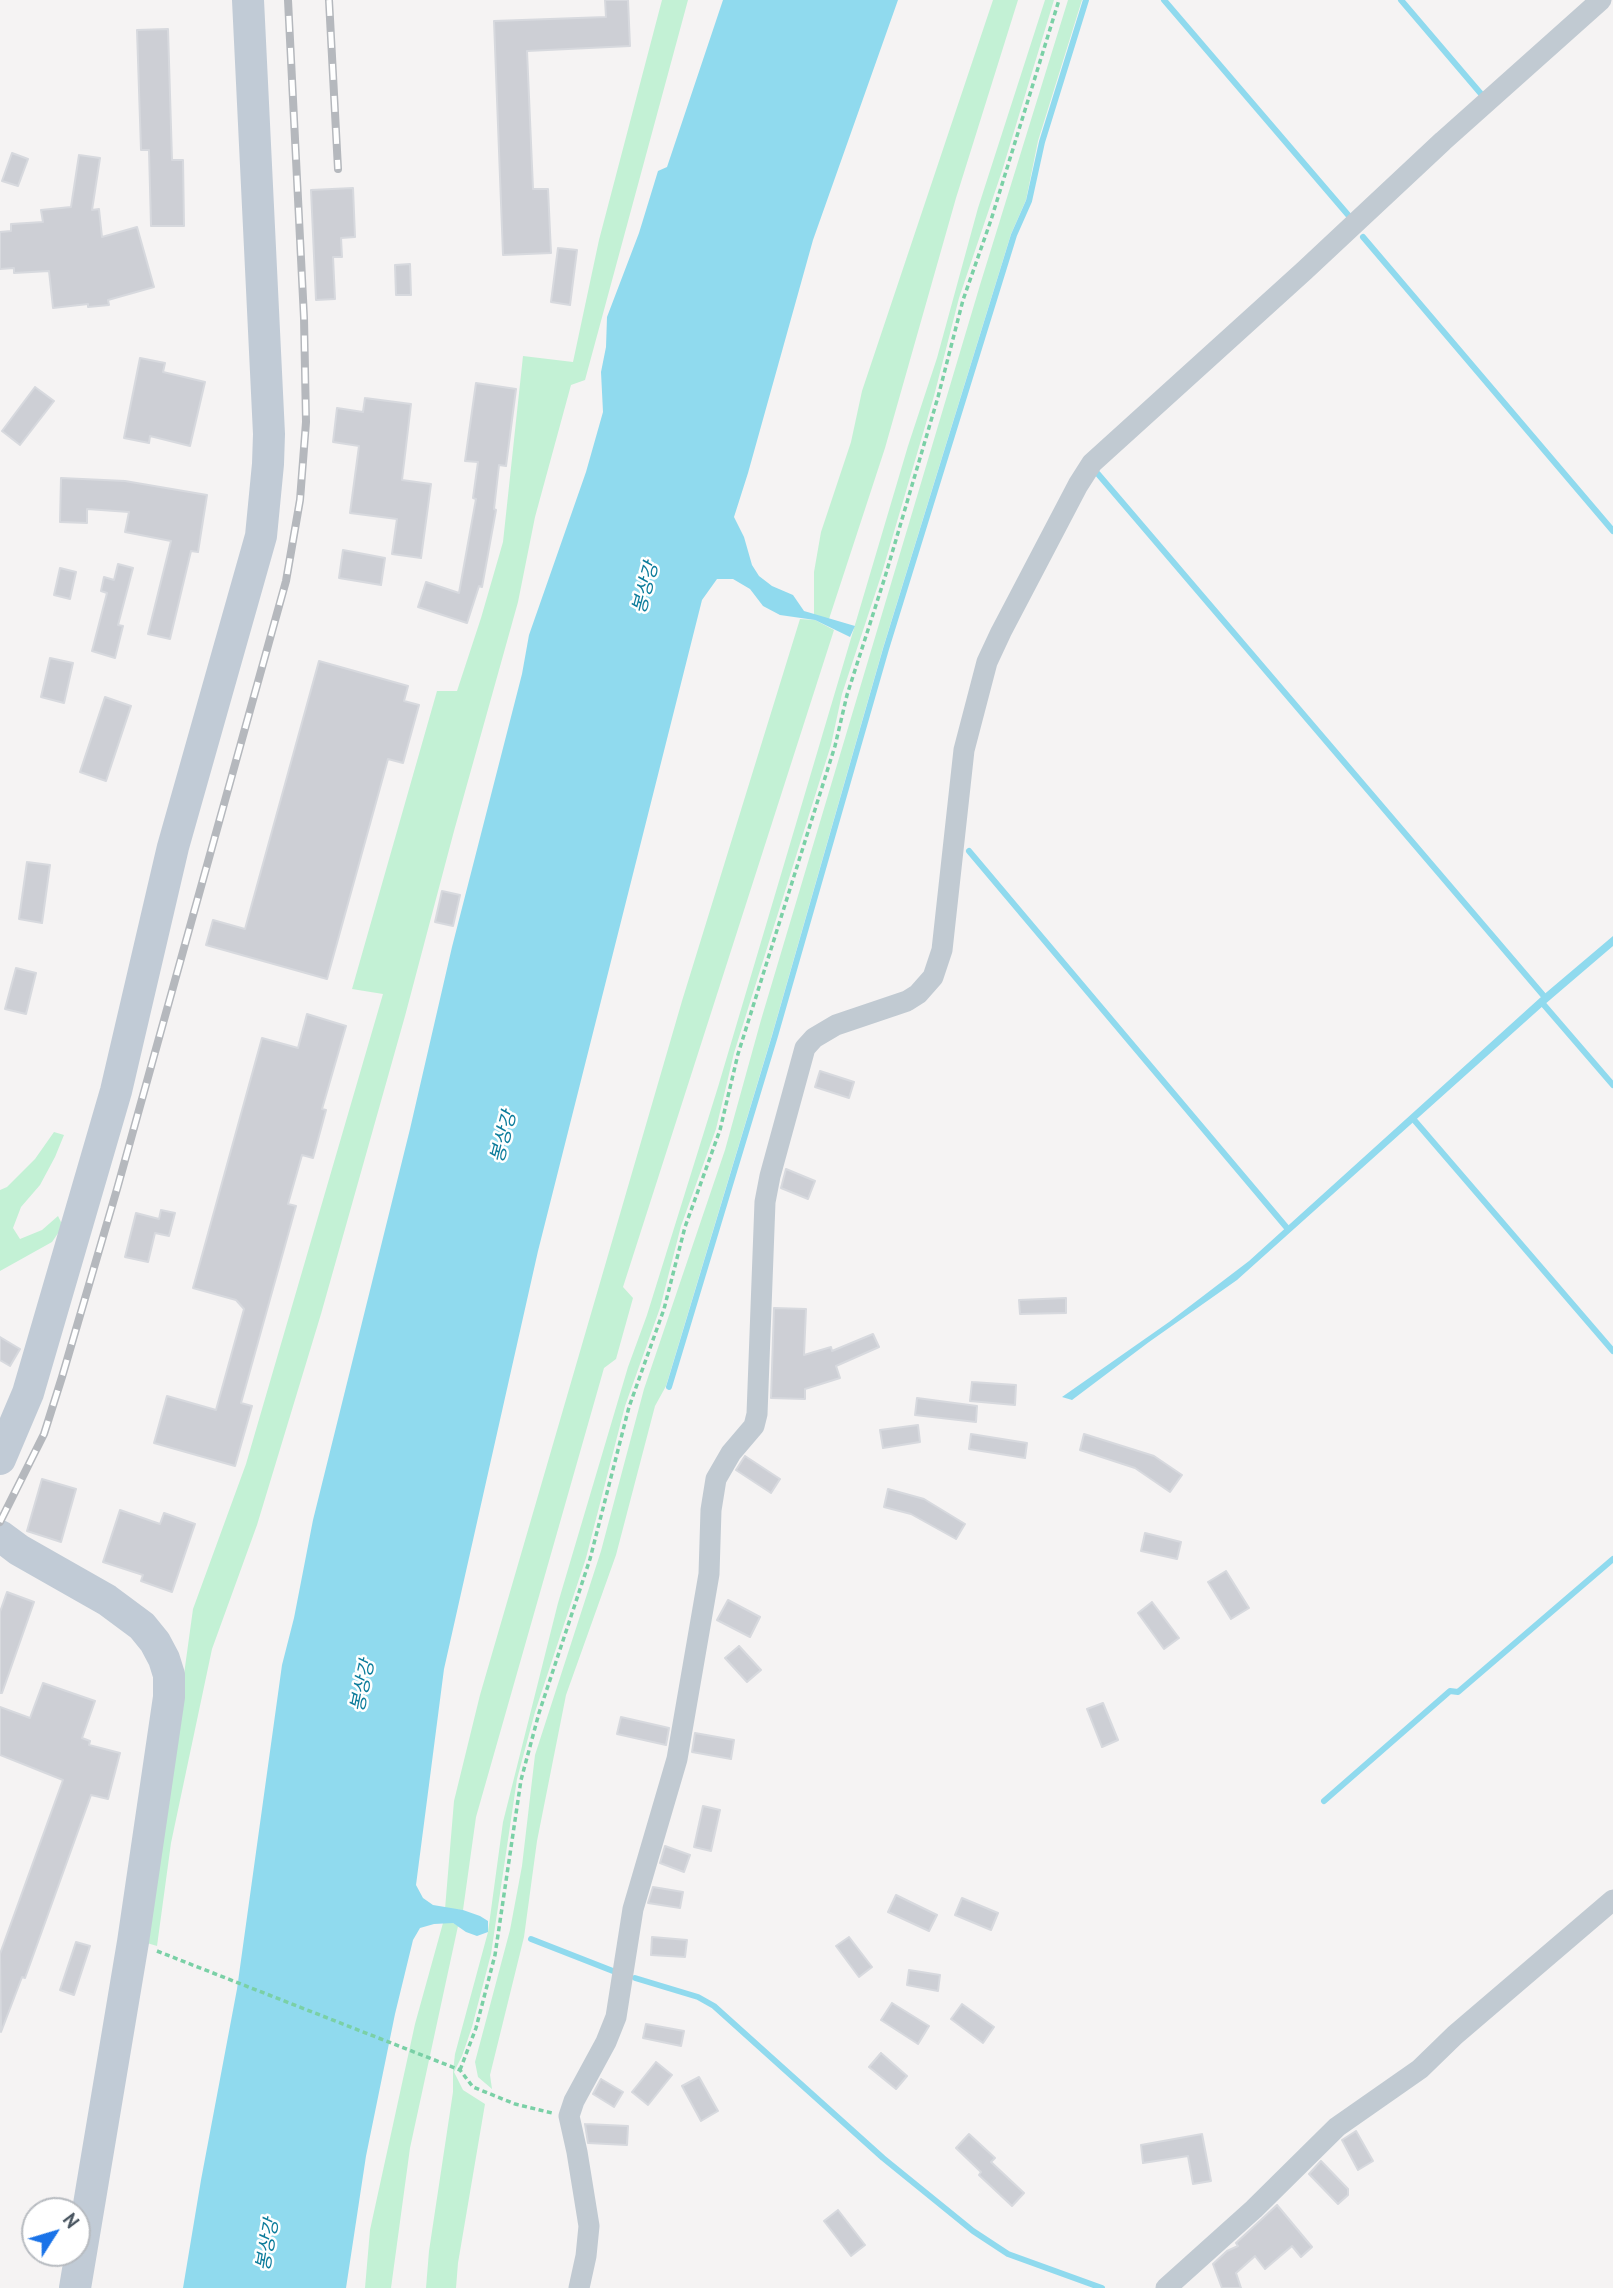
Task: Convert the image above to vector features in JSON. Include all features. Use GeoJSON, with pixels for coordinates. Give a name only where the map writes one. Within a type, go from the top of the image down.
{"type":"FeatureCollection","features":[{"type":"Feature","properties":{"kind":"main road"},"geometry":{"type":"LineString","coordinates":[[0,1459],[28,1393],[116,1091],[173,847],[261,536],[269,434],[248,0]]}},
{"type":"Feature","properties":{"kind":"main road"},"geometry":{"type":"LineString","coordinates":[[0,1536],[19,1550],[107,1600],[142,1626],[164,1658],[169,1675],[169,1696],[135,1928],[75,2288]]}},
{"type":"Feature","properties":{"kind":"street"},"geometry":{"type":"LineString","coordinates":[[579,2288],[589,2226],[578,2152],[569,2116],[616,2017],[633,1909],[677,1759],[709,1574],[711,1510],[716,1479],[731,1453],[754,1426],[757,1414],[765,1202],[805,1048],[814,1038],[836,1024],[907,1001],[918,994],[933,977],[942,950],[964,750],[987,662],[1078,485],[1101,454],[1601,0]]}},
{"type":"Feature","properties":{"kind":"street"},"geometry":{"type":"LineString","coordinates":[[1166,2288],[1254,2209],[1337,2127],[1420,2069],[1455,2035],[1613,1900]]}},
{"type":"Feature","properties":{"kind":"path"},"geometry":{"type":"LineString","coordinates":[[460,2070],[476,2028],[495,1955],[521,1780],[539,1713],[590,1559],[629,1407],[664,1309],[685,1227],[720,1130],[738,1054],[835,746],[846,695],[885,577],[938,397],[963,300],[1059,0]]}},
{"type":"Feature","properties":{"kind":"path"},"geometry":{"type":"LineString","coordinates":[[156,1951],[460,2070],[473,2087],[515,2104],[569,2116]]}},
{"type":"Feature","properties":{"kind":"green space"},"geometry":{"type":"Polygon","coordinates":[[[662,0],[688,0],[585,380],[571,385],[535,517],[518,602],[321,1314],[257,1525],[212,1649],[171,1843],[157,1946],[147,1943],[193,1609],[246,1464],[383,994],[352,989],[437,691],[457,691],[503,542],[523,356],[573,362],[599,240],[662,0]]]}},
{"type":"Feature","properties":{"kind":"green space"},"geometry":{"type":"Polygon","coordinates":[[[993,0],[1018,0],[956,198],[885,448],[829,619],[814,615],[814,572],[821,532],[851,442],[862,391],[993,0]]]}},
{"type":"Feature","properties":{"kind":"green space"},"geometry":{"type":"Polygon","coordinates":[[[1045,0],[1054,0],[1002,171],[959,298],[934,396],[881,576],[842,694],[831,745],[734,1053],[716,1129],[681,1226],[660,1308],[625,1406],[586,1558],[535,1712],[517,1779],[491,1954],[472,2027],[454,2072],[463,2090],[485,2104],[456,2288],[426,2288],[453,2092],[453,2072],[455,2054],[488,1932],[503,1822],[558,1603],[628,1367],[647,1315],[718,1087],[908,446],[937,358],[978,208],[1045,0]]]}},
{"type":"Feature","properties":{"kind":"green space"},"geometry":{"type":"Polygon","coordinates":[[[1068,0],[1082,0],[1038,141],[1026,200],[1011,234],[883,648],[772,1035],[666,1386],[655,1406],[616,1555],[566,1695],[537,1841],[524,1937],[490,2075],[492,2089],[478,2077],[475,2062],[510,1930],[522,1866],[535,1755],[601,1551],[644,1389],[725,1150],[761,1020],[980,285],[1068,0]]]}},
{"type":"Feature","properties":{"kind":"green space"},"geometry":{"type":"Polygon","coordinates":[[[800,619],[815,620],[834,630],[623,1287],[633,1298],[616,1359],[604,1368],[476,1817],[463,1910],[445,1909],[454,1801],[480,1695],[682,1001],[800,619]]]}},
{"type":"Feature","properties":{"kind":"green space"},"geometry":{"type":"Polygon","coordinates":[[[54,1132],[64,1135],[55,1157],[40,1185],[21,1207],[13,1228],[20,1239],[42,1230],[58,1216],[63,1226],[52,1242],[0,1271],[0,1190],[7,1187],[35,1159],[54,1132]]]}},
{"type":"Feature","properties":{"kind":"green space"},"geometry":{"type":"Polygon","coordinates":[[[443,1923],[458,1926],[410,2148],[391,2288],[365,2288],[370,2230],[415,2024],[443,1923]]]}},
{"type":"Feature","properties":{"kind":"water","name":"봉상강"},"geometry":{"type":"Polygon","coordinates":[[[723,0],[898,0],[813,240],[734,517],[744,537],[752,565],[759,576],[772,586],[793,595],[804,611],[855,626],[850,637],[815,620],[780,615],[763,606],[750,589],[733,579],[717,579],[702,600],[538,1251],[444,1669],[416,1885],[423,1898],[433,1905],[463,1910],[488,1921],[488,1932],[477,1936],[453,1923],[434,1924],[420,1928],[413,1940],[366,2156],[346,2288],[183,2288],[237,1989],[282,1665],[313,1520],[452,947],[522,674],[529,635],[586,472],[603,412],[601,372],[606,347],[607,317],[639,233],[658,171],[667,167],[723,0]]]}},
{"type":"Feature","properties":{"kind":"water"},"geometry":{"type":"Polygon","coordinates":[[[1613,936],[1613,946],[1237,1280],[1072,1400],[1062,1397],[1169,1322],[1249,1261],[1541,997],[1613,936]]]}},
{"type":"Feature","properties":{"kind":"building"},"geometry":{"type":"Polygon","coordinates":[[[605,0],[628,0],[630,46],[527,51],[533,189],[548,189],[551,253],[503,255],[494,21],[606,17],[605,0]]]}},
{"type":"Feature","properties":{"kind":"building"},"geometry":{"type":"Polygon","coordinates":[[[168,29],[172,160],[183,160],[184,226],[151,226],[149,150],[141,150],[137,30],[168,29]]]}},
{"type":"Feature","properties":{"kind":"building"},"geometry":{"type":"Polygon","coordinates":[[[12,153],[28,159],[18,186],[2,181],[12,153]]]}},
{"type":"Feature","properties":{"kind":"building"},"geometry":{"type":"Polygon","coordinates":[[[79,155],[100,158],[92,210],[99,209],[102,237],[137,227],[154,287],[108,300],[109,305],[88,307],[88,304],[53,308],[49,271],[14,273],[14,268],[0,269],[0,232],[11,231],[11,224],[43,222],[41,210],[71,207],[79,155]]]}},
{"type":"Feature","properties":{"kind":"building"},"geometry":{"type":"Polygon","coordinates":[[[353,188],[355,237],[341,238],[342,257],[333,257],[335,299],[316,300],[311,190],[353,188]]]}},
{"type":"Feature","properties":{"kind":"building"},"geometry":{"type":"Polygon","coordinates":[[[558,248],[577,250],[570,305],[551,302],[558,248]]]}},
{"type":"Feature","properties":{"kind":"building"},"geometry":{"type":"Polygon","coordinates":[[[410,264],[411,295],[396,295],[395,265],[410,264]]]}},
{"type":"Feature","properties":{"kind":"building"},"geometry":{"type":"Polygon","coordinates":[[[140,358],[165,363],[163,372],[205,382],[190,446],[150,436],[149,443],[124,438],[140,358]]]}},
{"type":"Feature","properties":{"kind":"building"},"geometry":{"type":"Polygon","coordinates":[[[476,383],[516,389],[506,466],[499,465],[496,510],[482,587],[479,586],[467,623],[418,607],[426,582],[459,593],[476,499],[473,498],[478,462],[465,461],[476,383]]]}},
{"type":"Feature","properties":{"kind":"building"},"geometry":{"type":"Polygon","coordinates":[[[35,387],[54,401],[20,445],[2,431],[35,387]]]}},
{"type":"Feature","properties":{"kind":"building"},"geometry":{"type":"Polygon","coordinates":[[[365,398],[411,404],[402,480],[431,484],[421,558],[392,554],[397,519],[350,513],[359,446],[333,442],[337,408],[363,412],[365,398]]]}},
{"type":"Feature","properties":{"kind":"building"},"geometry":{"type":"Polygon","coordinates":[[[61,478],[125,481],[207,495],[198,552],[191,551],[170,639],[148,634],[171,541],[125,532],[129,512],[87,509],[87,523],[60,522],[61,478]]]}},
{"type":"Feature","properties":{"kind":"building"},"geometry":{"type":"Polygon","coordinates":[[[343,550],[385,558],[381,585],[339,578],[343,550]]]}},
{"type":"Feature","properties":{"kind":"building"},"geometry":{"type":"Polygon","coordinates":[[[118,564],[133,568],[118,625],[123,626],[115,658],[92,651],[107,593],[101,591],[104,577],[114,580],[118,564]]]}},
{"type":"Feature","properties":{"kind":"building"},"geometry":{"type":"Polygon","coordinates":[[[60,568],[76,572],[70,599],[54,595],[60,568]]]}},
{"type":"Feature","properties":{"kind":"building"},"geometry":{"type":"Polygon","coordinates":[[[50,658],[73,663],[64,703],[41,697],[50,658]]]}},
{"type":"Feature","properties":{"kind":"building"},"geometry":{"type":"Polygon","coordinates":[[[319,661],[408,686],[404,701],[419,705],[403,763],[388,759],[327,979],[206,945],[213,920],[245,929],[319,661]]]}},
{"type":"Feature","properties":{"kind":"building"},"geometry":{"type":"Polygon","coordinates":[[[105,697],[131,706],[106,781],[80,772],[105,697]]]}},
{"type":"Feature","properties":{"kind":"building"},"geometry":{"type":"Polygon","coordinates":[[[27,862],[50,865],[42,923],[19,919],[27,862]]]}},
{"type":"Feature","properties":{"kind":"building"},"geometry":{"type":"Polygon","coordinates":[[[442,891],[460,895],[453,926],[435,922],[442,891]]]}},
{"type":"Feature","properties":{"kind":"building"},"geometry":{"type":"Polygon","coordinates":[[[16,968],[36,973],[26,1014],[5,1009],[16,968]]]}},
{"type":"Feature","properties":{"kind":"building"},"geometry":{"type":"Polygon","coordinates":[[[307,1014],[346,1026],[322,1109],[326,1110],[313,1158],[302,1155],[288,1204],[296,1206],[241,1403],[252,1406],[235,1466],[154,1443],[167,1396],[216,1410],[244,1309],[236,1300],[193,1288],[262,1038],[298,1048],[307,1014]]]}},
{"type":"Feature","properties":{"kind":"building"},"geometry":{"type":"Polygon","coordinates":[[[820,1071],[854,1082],[849,1098],[815,1087],[820,1071]]]}},
{"type":"Feature","properties":{"kind":"building"},"geometry":{"type":"Polygon","coordinates":[[[786,1169],[815,1181],[808,1199],[781,1188],[786,1169]]]}},
{"type":"Feature","properties":{"kind":"building"},"geometry":{"type":"Polygon","coordinates":[[[161,1210],[175,1213],[169,1236],[155,1233],[148,1262],[125,1257],[136,1213],[159,1219],[161,1210]]]}},
{"type":"Feature","properties":{"kind":"building"},"geometry":{"type":"Polygon","coordinates":[[[1066,1298],[1066,1313],[1020,1314],[1019,1300],[1066,1298]]]}},
{"type":"Feature","properties":{"kind":"building"},"geometry":{"type":"Polygon","coordinates":[[[774,1308],[806,1309],[804,1355],[831,1347],[832,1351],[873,1334],[879,1347],[836,1366],[840,1378],[805,1389],[805,1399],[771,1398],[774,1308]]]}},
{"type":"Feature","properties":{"kind":"building"},"geometry":{"type":"Polygon","coordinates":[[[0,1337],[20,1349],[10,1366],[0,1360],[0,1337]]]}},
{"type":"Feature","properties":{"kind":"building"},"geometry":{"type":"Polygon","coordinates":[[[972,1382],[1016,1385],[1015,1405],[970,1401],[972,1382]]]}},
{"type":"Feature","properties":{"kind":"building"},"geometry":{"type":"Polygon","coordinates":[[[917,1398],[977,1406],[976,1422],[915,1415],[917,1398]]]}},
{"type":"Feature","properties":{"kind":"building"},"geometry":{"type":"Polygon","coordinates":[[[918,1425],[920,1442],[883,1448],[880,1430],[918,1425]]]}},
{"type":"Feature","properties":{"kind":"building"},"geometry":{"type":"Polygon","coordinates":[[[971,1434],[1027,1443],[1025,1458],[969,1449],[971,1434]]]}},
{"type":"Feature","properties":{"kind":"building"},"geometry":{"type":"Polygon","coordinates":[[[1084,1434],[1154,1456],[1182,1475],[1170,1492],[1135,1468],[1080,1450],[1084,1434]]]}},
{"type":"Feature","properties":{"kind":"building"},"geometry":{"type":"Polygon","coordinates":[[[745,1456],[780,1479],[771,1493],[736,1470],[745,1456]]]}},
{"type":"Feature","properties":{"kind":"building"},"geometry":{"type":"Polygon","coordinates":[[[42,1479],[76,1489],[61,1542],[27,1531],[42,1479]]]}},
{"type":"Feature","properties":{"kind":"building"},"geometry":{"type":"Polygon","coordinates":[[[888,1489],[924,1499],[965,1524],[956,1539],[911,1514],[884,1507],[888,1489]]]}},
{"type":"Feature","properties":{"kind":"building"},"geometry":{"type":"Polygon","coordinates":[[[120,1510],[160,1524],[164,1513],[195,1524],[172,1592],[141,1581],[143,1575],[103,1562],[120,1510]]]}},
{"type":"Feature","properties":{"kind":"building"},"geometry":{"type":"Polygon","coordinates":[[[1145,1533],[1181,1542],[1177,1559],[1141,1551],[1145,1533]]]}},
{"type":"Feature","properties":{"kind":"building"},"geometry":{"type":"Polygon","coordinates":[[[1226,1571],[1249,1608],[1231,1619],[1208,1582],[1226,1571]]]}},
{"type":"Feature","properties":{"kind":"building"},"geometry":{"type":"Polygon","coordinates":[[[7,1592],[34,1602],[0,1693],[0,1612],[7,1592]]]}},
{"type":"Feature","properties":{"kind":"building"},"geometry":{"type":"Polygon","coordinates":[[[728,1600],[760,1617],[750,1637],[717,1620],[728,1600]]]}},
{"type":"Feature","properties":{"kind":"building"},"geometry":{"type":"Polygon","coordinates":[[[1152,1602],[1179,1638],[1164,1649],[1138,1613],[1152,1602]]]}},
{"type":"Feature","properties":{"kind":"building"},"geometry":{"type":"Polygon","coordinates":[[[739,1646],[761,1670],[747,1682],[725,1658],[739,1646]]]}},
{"type":"Feature","properties":{"kind":"building"},"geometry":{"type":"Polygon","coordinates":[[[43,1683],[95,1701],[82,1738],[90,1741],[89,1745],[120,1753],[108,1799],[91,1795],[25,1978],[22,1977],[1,2032],[0,1954],[63,1780],[0,1755],[0,1707],[30,1718],[43,1683]]]}},
{"type":"Feature","properties":{"kind":"building"},"geometry":{"type":"Polygon","coordinates":[[[1103,1703],[1118,1740],[1102,1747],[1087,1709],[1103,1703]]]}},
{"type":"Feature","properties":{"kind":"building"},"geometry":{"type":"Polygon","coordinates":[[[621,1717],[669,1728],[666,1745],[617,1734],[621,1717]]]}},
{"type":"Feature","properties":{"kind":"building"},"geometry":{"type":"Polygon","coordinates":[[[695,1733],[734,1740],[731,1759],[692,1752],[695,1733]]]}},
{"type":"Feature","properties":{"kind":"building"},"geometry":{"type":"Polygon","coordinates":[[[703,1806],[720,1810],[711,1851],[694,1847],[703,1806]]]}},
{"type":"Feature","properties":{"kind":"building"},"geometry":{"type":"Polygon","coordinates":[[[665,1846],[690,1855],[684,1872],[660,1863],[665,1846]]]}},
{"type":"Feature","properties":{"kind":"building"},"geometry":{"type":"Polygon","coordinates":[[[653,1887],[683,1892],[680,1908],[648,1903],[653,1887]]]}},
{"type":"Feature","properties":{"kind":"building"},"geometry":{"type":"Polygon","coordinates":[[[896,1895],[937,1915],[929,1931],[888,1912],[896,1895]]]}},
{"type":"Feature","properties":{"kind":"building"},"geometry":{"type":"Polygon","coordinates":[[[962,1898],[998,1913],[991,1930],[955,1915],[962,1898]]]}},
{"type":"Feature","properties":{"kind":"building"},"geometry":{"type":"Polygon","coordinates":[[[652,1937],[687,1940],[685,1957],[651,1955],[652,1937]]]}},
{"type":"Feature","properties":{"kind":"building"},"geometry":{"type":"Polygon","coordinates":[[[849,1937],[872,1967],[859,1977],[836,1946],[849,1937]]]}},
{"type":"Feature","properties":{"kind":"building"},"geometry":{"type":"Polygon","coordinates":[[[76,1942],[90,1946],[74,1995],[60,1990],[76,1942]]]}},
{"type":"Feature","properties":{"kind":"building"},"geometry":{"type":"Polygon","coordinates":[[[909,1970],[940,1975],[938,1991],[907,1985],[909,1970]]]}},
{"type":"Feature","properties":{"kind":"building"},"geometry":{"type":"Polygon","coordinates":[[[892,2003],[929,2026],[918,2044],[881,2020],[892,2003]]]}},
{"type":"Feature","properties":{"kind":"building"},"geometry":{"type":"Polygon","coordinates":[[[962,2004],[994,2027],[983,2043],[951,2019],[962,2004]]]}},
{"type":"Feature","properties":{"kind":"building"},"geometry":{"type":"Polygon","coordinates":[[[646,2024],[684,2031],[681,2046],[643,2038],[646,2024]]]}},
{"type":"Feature","properties":{"kind":"building"},"geometry":{"type":"Polygon","coordinates":[[[881,2053],[907,2076],[896,2089],[869,2067],[881,2053]]]}},
{"type":"Feature","properties":{"kind":"building"},"geometry":{"type":"Polygon","coordinates":[[[656,2062],[672,2075],[648,2105],[632,2092],[656,2062]]]}},
{"type":"Feature","properties":{"kind":"building"},"geometry":{"type":"Polygon","coordinates":[[[699,2077],[718,2111],[701,2121],[682,2086],[699,2077]]]}},
{"type":"Feature","properties":{"kind":"building"},"geometry":{"type":"Polygon","coordinates":[[[601,2079],[623,2092],[614,2107],[593,2094],[601,2079]]]}},
{"type":"Feature","properties":{"kind":"building"},"geometry":{"type":"Polygon","coordinates":[[[585,2124],[628,2126],[627,2145],[588,2143],[585,2124]]]}},
{"type":"Feature","properties":{"kind":"building"},"geometry":{"type":"Polygon","coordinates":[[[1356,2131],[1373,2161],[1358,2170],[1342,2140],[1356,2131]]]}},
{"type":"Feature","properties":{"kind":"building"},"geometry":{"type":"Polygon","coordinates":[[[969,2134],[995,2158],[991,2162],[1024,2193],[1012,2206],[979,2175],[981,2172],[956,2148],[969,2134]]]}},
{"type":"Feature","properties":{"kind":"building"},"geometry":{"type":"Polygon","coordinates":[[[1202,2134],[1211,2181],[1193,2184],[1188,2156],[1143,2163],[1141,2145],[1202,2134]]]}},
{"type":"Feature","properties":{"kind":"building"},"geometry":{"type":"Polygon","coordinates":[[[1321,2161],[1348,2189],[1348,2195],[1338,2204],[1309,2174],[1321,2161]]]}},
{"type":"Feature","properties":{"kind":"building"},"geometry":{"type":"Polygon","coordinates":[[[1277,2205],[1312,2247],[1301,2257],[1292,2246],[1265,2269],[1255,2256],[1236,2273],[1241,2288],[1222,2288],[1213,2264],[1227,2251],[1238,2246],[1236,2243],[1277,2205]]]}},
{"type":"Feature","properties":{"kind":"building"},"geometry":{"type":"Polygon","coordinates":[[[838,2210],[865,2245],[851,2256],[824,2221],[838,2210]]]}},
{"type":"Feature","properties":{"kind":"waterway"},"geometry":{"type":"LineString","coordinates":[[669,1387],[775,1036],[886,649],[1014,235],[1029,201],[1042,142],[1086,0]]}},
{"type":"Feature","properties":{"kind":"waterway"},"geometry":{"type":"LineString","coordinates":[[1164,0],[1349,216]]}},
{"type":"Feature","properties":{"kind":"waterway"},"geometry":{"type":"LineString","coordinates":[[1401,0],[1482,95]]}},
{"type":"Feature","properties":{"kind":"waterway"},"geometry":{"type":"LineString","coordinates":[[1363,237],[1613,531]]}},
{"type":"Feature","properties":{"kind":"waterway"},"geometry":{"type":"LineString","coordinates":[[1098,474],[1543,995]]}},
{"type":"Feature","properties":{"kind":"waterway"},"geometry":{"type":"LineString","coordinates":[[969,851],[1287,1228]]}},
{"type":"Feature","properties":{"kind":"waterway"},"geometry":{"type":"LineString","coordinates":[[1544,1005],[1613,1085]]}},
{"type":"Feature","properties":{"kind":"waterway"},"geometry":{"type":"LineString","coordinates":[[1415,1121],[1613,1351]]}},
{"type":"Feature","properties":{"kind":"waterway"},"geometry":{"type":"LineString","coordinates":[[1324,1801],[1450,1691],[1458,1692],[1613,1559]]}},
{"type":"Feature","properties":{"kind":"waterway"},"geometry":{"type":"LineString","coordinates":[[531,1939],[618,1973]]}},
{"type":"Feature","properties":{"kind":"waterway"},"geometry":{"type":"LineString","coordinates":[[635,1978],[698,1997],[714,2006],[883,2158],[973,2231],[1008,2254],[1102,2288]]}},
{"type":"Feature","properties":{"kind":"railway"},"geometry":{"type":"LineString","coordinates":[[0,1522],[44,1434],[62,1377],[286,581],[300,500],[306,422],[304,318],[288,0]]}},
{"type":"Feature","properties":{"kind":"railway"},"geometry":{"type":"LineString","coordinates":[[329,0],[338,169]]}}]}
